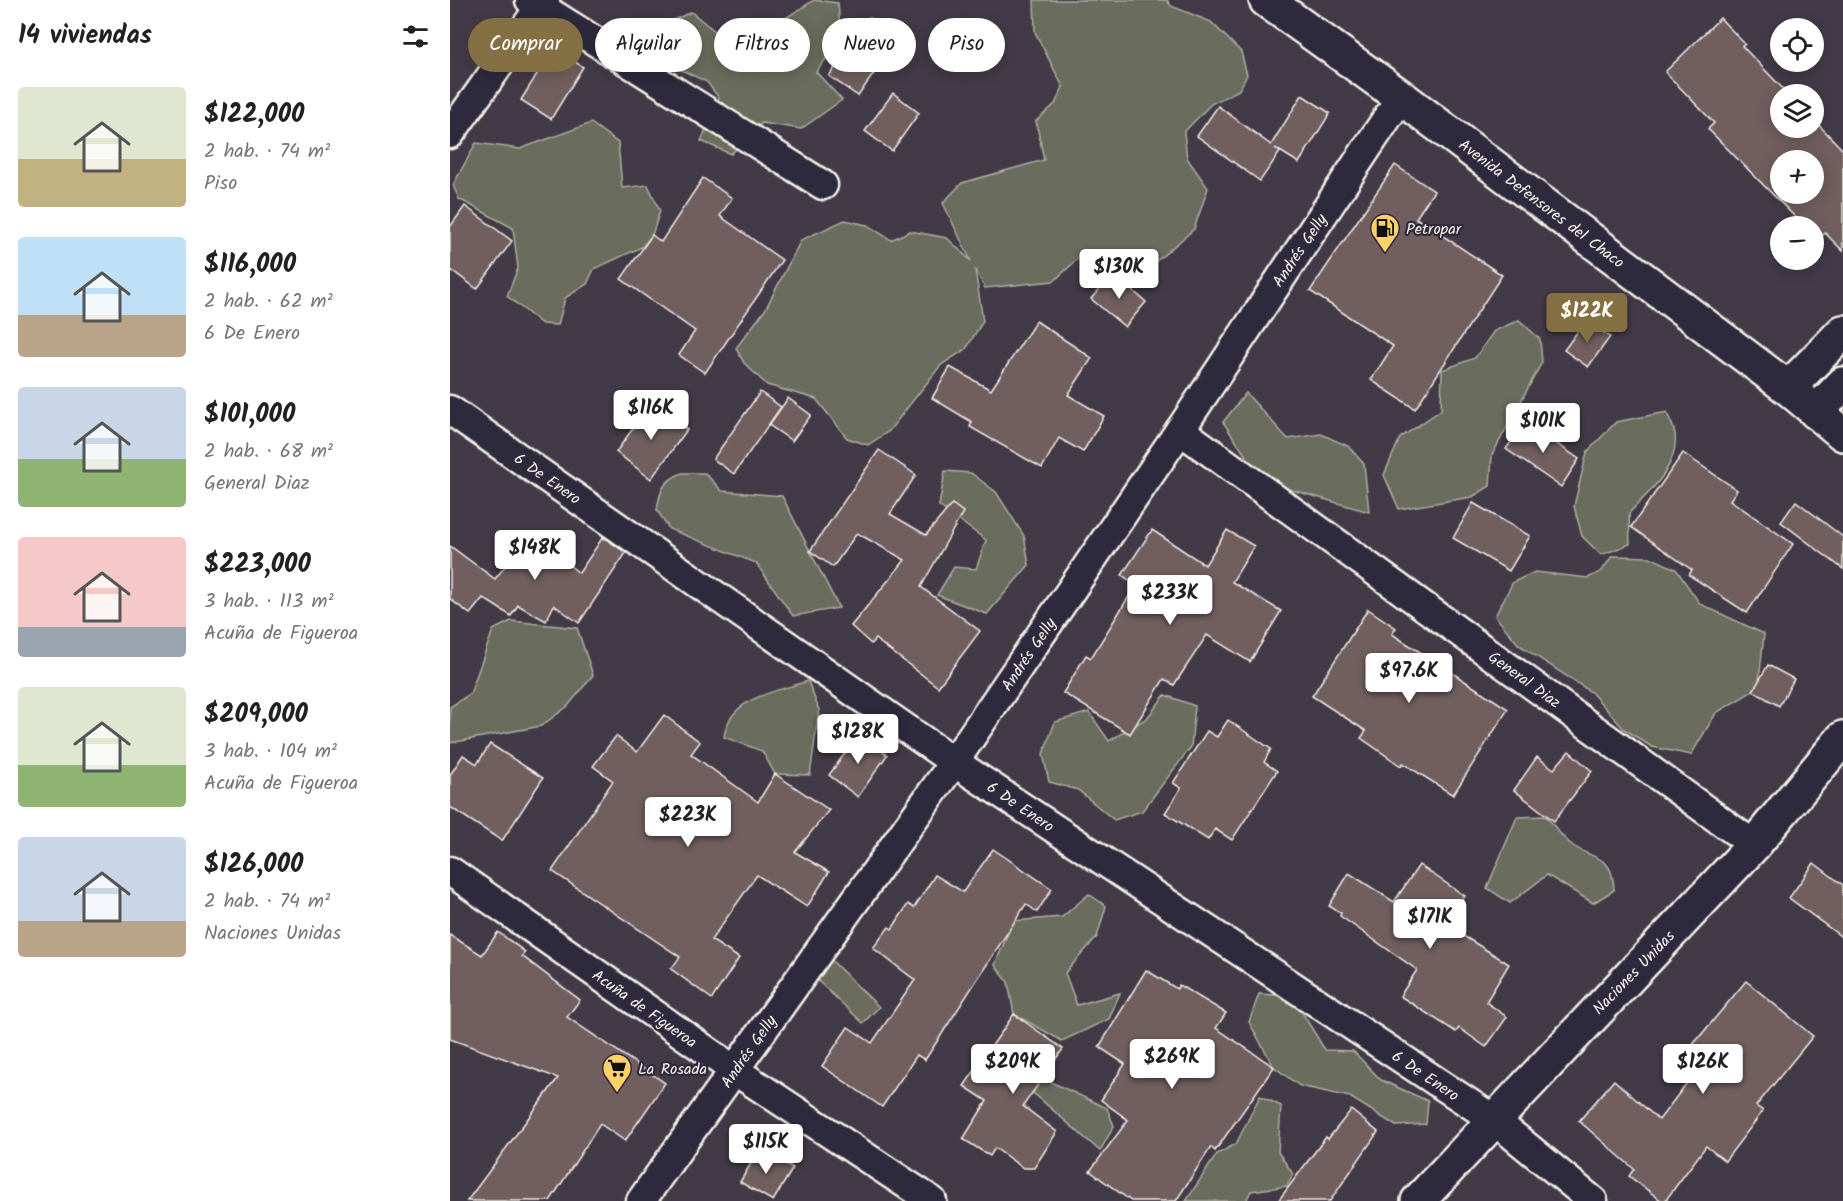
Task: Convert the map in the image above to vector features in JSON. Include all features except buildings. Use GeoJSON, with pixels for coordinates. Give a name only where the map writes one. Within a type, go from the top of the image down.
{"type":"FeatureCollection","features":[{"type":"Feature","properties":{"kind":"street","name":"Avenida Defensores del Chaco"},"geometry":{"type":"LineString","coordinates":[[1266,0],[1401,97],[1788,388],[1843,434]]}},
{"type":"Feature","properties":{"kind":"street"},"geometry":{"type":"LineString","coordinates":[[450,134],[539,2],[823,184]]}},
{"type":"Feature","properties":{"kind":"street","name":"Andrés Gelly"},"geometry":{"type":"LineString","coordinates":[[641,1201],[954,762],[1180,430],[1401,97]]}},
{"type":"Feature","properties":{"kind":"street"},"geometry":{"type":"LineString","coordinates":[[1788,388],[1843,332]]}},
{"type":"Feature","properties":{"kind":"street"},"geometry":{"type":"LineString","coordinates":[[1816,412],[1843,384]]}},
{"type":"Feature","properties":{"kind":"street","name":"6 De Enero"},"geometry":{"type":"LineString","coordinates":[[450,410],[954,762],[1493,1119],[1593,1201]]}},
{"type":"Feature","properties":{"kind":"street","name":"General Diaz"},"geometry":{"type":"LineString","coordinates":[[1180,430],[1754,845]]}},
{"type":"Feature","properties":{"kind":"street","name":"Naciones Unidas"},"geometry":{"type":"LineString","coordinates":[[1418,1201],[1754,845],[1843,738]]}},
{"type":"Feature","properties":{"kind":"street","name":"Acuña de Figueroa"},"geometry":{"type":"LineString","coordinates":[[450,871],[734,1070],[932,1201]]}},
{"type":"Feature","properties":{"kind":"green space"},"geometry":{"type":"Polygon","coordinates":[[[814,0],[838,3],[839,18],[822,18],[822,64],[816,72],[842,100],[801,129],[762,123],[731,154],[701,141],[719,98],[707,82],[686,72],[702,72],[702,21],[714,30],[714,72],[810,72],[810,18],[786,18],[814,0]]]}},
{"type":"Feature","properties":{"kind":"green space"},"geometry":{"type":"Polygon","coordinates":[[[1034,0],[1167,0],[1171,6],[1211,22],[1241,52],[1247,75],[1239,90],[1211,104],[1184,132],[1187,158],[1208,188],[1194,229],[1153,264],[1113,273],[1085,252],[1054,281],[985,288],[975,269],[983,321],[966,349],[941,365],[889,431],[868,445],[847,438],[816,399],[767,385],[744,363],[736,348],[765,310],[801,240],[845,220],[867,225],[891,240],[910,231],[947,238],[971,261],[943,203],[962,183],[1044,160],[1036,121],[1055,104],[1063,87],[1035,32],[1034,0]]]}},
{"type":"Feature","properties":{"kind":"green space"},"geometry":{"type":"Polygon","coordinates":[[[691,12],[698,18],[678,18],[691,12]]]}},
{"type":"Feature","properties":{"kind":"green space"},"geometry":{"type":"Polygon","coordinates":[[[591,123],[618,143],[622,188],[648,185],[660,211],[652,235],[642,247],[594,269],[587,284],[565,298],[558,325],[542,324],[507,296],[518,268],[513,228],[459,199],[453,185],[476,143],[520,149],[591,123]]]}},
{"type":"Feature","properties":{"kind":"green space"},"geometry":{"type":"Polygon","coordinates":[[[1519,320],[1540,339],[1542,362],[1492,455],[1490,486],[1472,497],[1399,509],[1384,475],[1400,438],[1441,410],[1442,370],[1475,358],[1494,331],[1519,320]]]}},
{"type":"Feature","properties":{"kind":"green space"},"geometry":{"type":"Polygon","coordinates":[[[1246,393],[1288,439],[1321,434],[1348,446],[1364,464],[1369,512],[1278,486],[1254,468],[1223,422],[1246,393]]]}},
{"type":"Feature","properties":{"kind":"green space"},"geometry":{"type":"Polygon","coordinates":[[[1667,412],[1674,429],[1675,446],[1667,468],[1661,478],[1629,513],[1630,544],[1601,555],[1582,536],[1574,506],[1587,452],[1616,422],[1667,412]]]}},
{"type":"Feature","properties":{"kind":"green space"},"geometry":{"type":"Polygon","coordinates":[[[945,471],[971,473],[996,492],[1024,536],[1029,565],[987,614],[937,595],[954,567],[976,569],[986,540],[939,506],[945,471]]]}},
{"type":"Feature","properties":{"kind":"green space"},"geometry":{"type":"Polygon","coordinates":[[[682,473],[705,473],[722,491],[782,496],[839,608],[793,616],[756,563],[669,529],[657,510],[660,497],[670,479],[682,473]]]}},
{"type":"Feature","properties":{"kind":"green space"},"geometry":{"type":"Polygon","coordinates":[[[1612,556],[1650,557],[1676,569],[1700,604],[1764,634],[1759,681],[1753,691],[1716,713],[1691,755],[1652,747],[1624,729],[1591,692],[1519,645],[1495,616],[1513,582],[1535,572],[1588,578],[1602,571],[1612,556]]]}},
{"type":"Feature","properties":{"kind":"green space"},"geometry":{"type":"Polygon","coordinates":[[[511,621],[577,628],[593,675],[568,706],[541,726],[450,743],[450,707],[470,694],[493,630],[511,621]]]}},
{"type":"Feature","properties":{"kind":"green space"},"geometry":{"type":"Polygon","coordinates":[[[808,681],[819,710],[810,775],[775,774],[762,751],[724,737],[728,724],[744,705],[768,693],[808,681]]]}},
{"type":"Feature","properties":{"kind":"green space"},"geometry":{"type":"Polygon","coordinates":[[[1165,695],[1195,706],[1191,747],[1142,811],[1114,820],[1078,790],[1049,782],[1043,754],[1055,722],[1089,712],[1109,741],[1147,718],[1165,695]]]}},
{"type":"Feature","properties":{"kind":"green space"},"geometry":{"type":"Polygon","coordinates":[[[1546,816],[1568,842],[1606,864],[1613,878],[1614,890],[1593,903],[1547,875],[1510,903],[1487,888],[1517,817],[1546,816]]]}},
{"type":"Feature","properties":{"kind":"green space"},"geometry":{"type":"Polygon","coordinates":[[[1089,894],[1106,906],[1097,937],[1065,973],[1077,1005],[1120,993],[1109,1019],[1062,1041],[1014,1014],[1008,982],[995,965],[1013,921],[1062,917],[1089,894]]]}},
{"type":"Feature","properties":{"kind":"green space"},"geometry":{"type":"Polygon","coordinates":[[[831,960],[879,1007],[863,1023],[818,981],[820,966],[831,960]]]}},
{"type":"Feature","properties":{"kind":"green space"},"geometry":{"type":"Polygon","coordinates":[[[1259,994],[1292,996],[1325,1050],[1353,1051],[1381,1080],[1428,1101],[1426,1124],[1396,1126],[1350,1097],[1300,1086],[1274,1067],[1249,1022],[1259,994]]]}},
{"type":"Feature","properties":{"kind":"green space"},"geometry":{"type":"Polygon","coordinates":[[[1040,1077],[1107,1108],[1114,1126],[1100,1151],[1031,1091],[1040,1077]]]}},
{"type":"Feature","properties":{"kind":"green space"},"geometry":{"type":"Polygon","coordinates":[[[1260,1096],[1281,1106],[1278,1152],[1293,1174],[1287,1186],[1251,1191],[1246,1201],[1186,1201],[1217,1154],[1236,1144],[1260,1096]]]}},
{"type":"Feature","properties":{"kind":"place","name":"Petropar"},"geometry":{"type":"Point","coordinates":[1385,254]}},
{"type":"Feature","properties":{"kind":"place","name":"La Rosada"},"geometry":{"type":"Point","coordinates":[617,1094]}}]}
